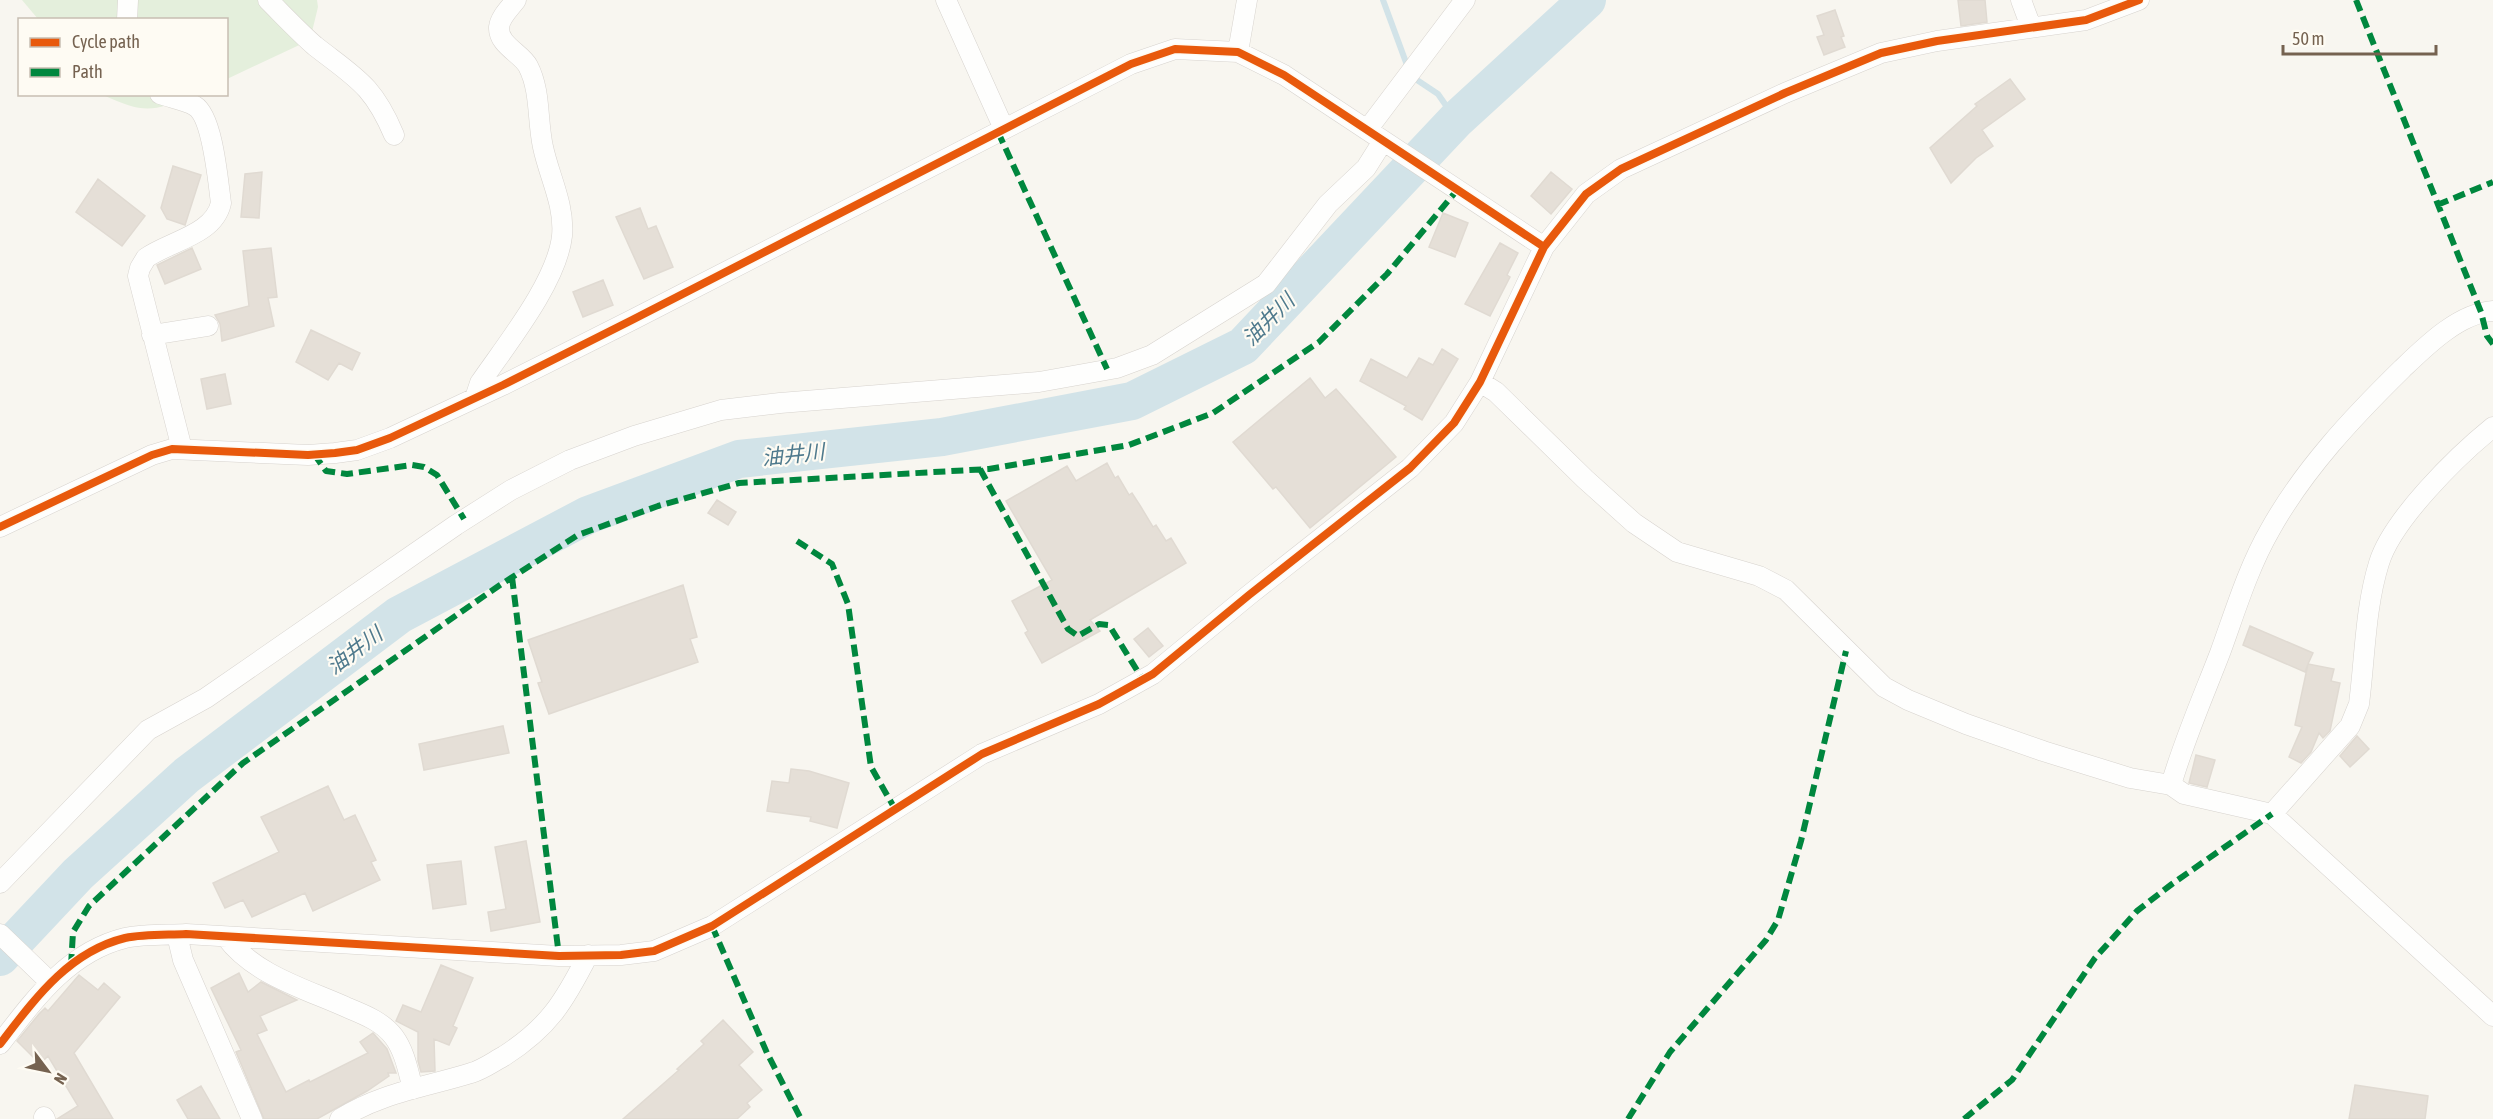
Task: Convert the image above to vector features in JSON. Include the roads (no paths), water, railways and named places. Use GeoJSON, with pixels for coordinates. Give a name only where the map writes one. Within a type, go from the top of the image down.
{"type":"FeatureCollection","features":[{"type":"Feature","properties":{"kind":"street"},"geometry":{"type":"LineString","coordinates":[[127,18],[128,0]]}},
{"type":"Feature","properties":{"kind":"street"},"geometry":{"type":"LineString","coordinates":[[268,0],[314,44],[360,79],[382,107],[394,135]]}},
{"type":"Feature","properties":{"kind":"street"},"geometry":{"type":"LineString","coordinates":[[476,398],[480,383],[543,287],[559,252],[562,234],[560,206],[543,146],[535,80],[525,60],[503,42],[499,28],[504,16],[516,0]]}},
{"type":"Feature","properties":{"kind":"street"},"geometry":{"type":"LineString","coordinates":[[946,0],[1004,129]]}},
{"type":"Feature","properties":{"kind":"street"},"geometry":{"type":"LineString","coordinates":[[1238,52],[1247,0]]}},
{"type":"Feature","properties":{"kind":"street"},"geometry":{"type":"LineString","coordinates":[[0,883],[148,730],[206,698],[456,525],[511,490],[570,460],[634,436],[721,410],[1039,382],[1117,368],[1152,356],[1266,284],[1328,204],[1366,168],[1375,136],[1409,74],[1465,0]]}},
{"type":"Feature","properties":{"kind":"street"},"geometry":{"type":"LineString","coordinates":[[2021,0],[2031,27]]}},
{"type":"Feature","properties":{"kind":"street"},"geometry":{"type":"LineString","coordinates":[[0,1044],[50,982],[95,950],[126,938],[177,935],[226,937],[559,956],[654,951],[712,926],[981,754],[1099,704],[1153,674],[1410,468],[1454,423],[1480,382],[1544,247],[1586,194],[1621,169],[1785,93],[1881,53],[1936,41],[2086,20],[2139,0]]}},
{"type":"Feature","properties":{"kind":"street"},"geometry":{"type":"LineString","coordinates":[[0,527],[152,455],[172,449],[308,455],[346,452],[390,438],[632,320],[1131,64],[1175,49],[1238,52],[1284,75],[1544,247]]}},
{"type":"Feature","properties":{"kind":"street"},"geometry":{"type":"LineString","coordinates":[[166,96],[194,105],[203,113],[212,145],[221,203],[219,210],[208,225],[155,252],[142,262],[138,276],[182,449]]}},
{"type":"Feature","properties":{"kind":"street"},"geometry":{"type":"LineString","coordinates":[[2171,785],[2242,593],[2269,531],[2314,464],[2343,429],[2421,350],[2458,324],[2481,312],[2493,312]]}},
{"type":"Feature","properties":{"kind":"street"},"geometry":{"type":"LineString","coordinates":[[152,335],[208,326]]}},
{"type":"Feature","properties":{"kind":"street"},"geometry":{"type":"LineString","coordinates":[[1480,382],[1496,392],[1585,479],[1634,523],[1677,552],[1759,576],[1786,590],[1884,687],[1908,700],[1956,720],[2043,751],[2130,778],[2171,785],[2184,794],[2272,814],[2493,1016]]}},
{"type":"Feature","properties":{"kind":"street"},"geometry":{"type":"LineString","coordinates":[[2272,814],[2350,726],[2355,715],[2359,704],[2371,599],[2384,548],[2443,472],[2493,427]]}},
{"type":"Feature","properties":{"kind":"street"},"geometry":{"type":"LineString","coordinates":[[0,934],[32,962],[50,982]]}},
{"type":"Feature","properties":{"kind":"street"},"geometry":{"type":"LineString","coordinates":[[177,935],[183,960],[252,1119]]}},
{"type":"Feature","properties":{"kind":"street"},"geometry":{"type":"LineString","coordinates":[[226,937],[238,953],[274,976],[367,1016],[382,1025],[394,1036],[403,1054],[413,1089]]}},
{"type":"Feature","properties":{"kind":"street"},"geometry":{"type":"LineString","coordinates":[[340,1119],[359,1107],[474,1072],[529,1040],[544,1026],[567,997],[588,955]]}},
{"type":"Feature","properties":{"kind":"waterway"},"geometry":{"type":"LineString","coordinates":[[1383,0],[1411,76],[1438,94],[1456,120]]}},
{"type":"Feature","properties":{"kind":"waterway","name":"油井川"},"geometry":{"type":"LineString","coordinates":[[0,957],[78,874],[187,775],[399,615],[588,515],[739,459],[942,437],[1132,401],[1243,346],[1456,120],[1587,0]]}}]}
